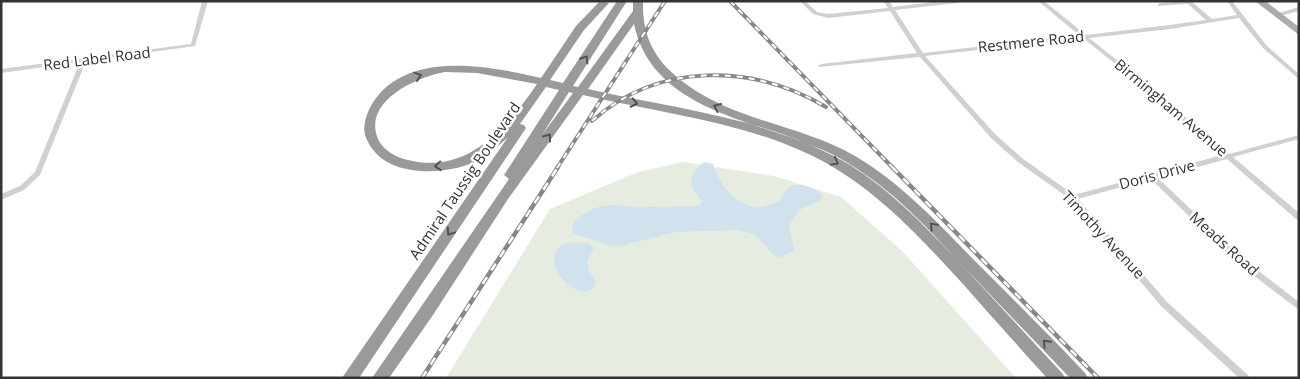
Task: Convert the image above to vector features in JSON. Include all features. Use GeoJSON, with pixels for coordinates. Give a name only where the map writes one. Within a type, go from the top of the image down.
{"type":"FeatureCollection","features":[{"type":"Feature","properties":{"kind":"highway"},"geometry":{"type":"LineString","coordinates":[[378,378],[622,1]]}},
{"type":"Feature","properties":{"kind":"highway"},"geometry":{"type":"LineString","coordinates":[[638,1],[638,25],[648,50],[666,72],[694,95],[717,108],[826,145],[868,170],[919,211],[1080,378]]}},
{"type":"Feature","properties":{"kind":"highway"},"geometry":{"type":"LineString","coordinates":[[378,378],[410,337],[504,196],[590,81],[645,1]]}},
{"type":"Feature","properties":{"kind":"highway"},"geometry":{"type":"LineString","coordinates":[[605,2],[581,27],[516,122],[503,137],[483,152],[467,160],[446,166],[419,166],[395,161],[378,149],[373,141],[370,124],[376,107],[390,91],[409,79],[433,71],[456,68],[480,70],[518,78],[655,108],[734,124],[774,135],[822,155],[866,182],[908,216],[1058,378]]}},
{"type":"Feature","properties":{"kind":"highway","name":"Admiral Taussig Boulevard"},"geometry":{"type":"LineString","coordinates":[[350,378],[605,2]]}},
{"type":"Feature","properties":{"kind":"main road"},"geometry":{"type":"LineString","coordinates":[[1259,1],[1299,32]]}},
{"type":"Feature","properties":{"kind":"street","name":"Red Label Road"},"geometry":{"type":"LineString","coordinates":[[1,71],[193,45],[205,1]]}},
{"type":"Feature","properties":{"kind":"street","name":"Timothy Avenue"},"geometry":{"type":"LineString","coordinates":[[886,1],[922,56],[993,136],[1020,160],[1073,198],[1164,304],[1245,378]]}},
{"type":"Feature","properties":{"kind":"street"},"geometry":{"type":"LineString","coordinates":[[804,3],[815,13],[828,16],[958,1]]}},
{"type":"Feature","properties":{"kind":"street","name":"Birmingham Avenue"},"geometry":{"type":"LineString","coordinates":[[1040,1],[1085,36],[1299,217]]}},
{"type":"Feature","properties":{"kind":"street"},"geometry":{"type":"LineString","coordinates":[[1229,1],[1265,47],[1299,78]]}},
{"type":"Feature","properties":{"kind":"street"},"geometry":{"type":"LineString","coordinates":[[1160,4],[1189,2],[1211,21]]}},
{"type":"Feature","properties":{"kind":"street"},"geometry":{"type":"LineString","coordinates":[[1276,15],[1299,9]]}},
{"type":"Feature","properties":{"kind":"street","name":"Restmere Road"},"geometry":{"type":"LineString","coordinates":[[821,66],[922,56],[1241,16]]}},
{"type":"Feature","properties":{"kind":"street"},"geometry":{"type":"LineString","coordinates":[[1,197],[22,188],[38,173],[83,60]]}},
{"type":"Feature","properties":{"kind":"street","name":"Doris Drive"},"geometry":{"type":"LineString","coordinates":[[1073,198],[1298,139]]}},
{"type":"Feature","properties":{"kind":"street","name":"Meads Road"},"geometry":{"type":"LineString","coordinates":[[1153,176],[1240,261],[1299,307]]}},
{"type":"Feature","properties":{"kind":"shaded area"},"geometry":{"type":"Polygon","coordinates":[[[683,162],[774,176],[841,197],[902,251],[1016,378],[446,378],[550,209],[638,172],[683,162]]]}},
{"type":"Feature","properties":{"kind":"water"},"geometry":{"type":"Polygon","coordinates":[[[704,162],[713,164],[725,188],[739,201],[747,205],[756,207],[775,203],[780,200],[788,188],[796,185],[809,187],[821,194],[823,197],[819,202],[802,208],[789,224],[794,250],[781,257],[775,256],[754,234],[737,230],[676,232],[620,246],[608,245],[572,233],[573,222],[591,210],[606,205],[643,207],[695,206],[701,204],[702,201],[693,189],[691,180],[692,176],[704,162]]]}},
{"type":"Feature","properties":{"kind":"water"},"geometry":{"type":"Polygon","coordinates":[[[568,243],[589,243],[594,248],[587,261],[589,271],[596,282],[592,289],[584,291],[567,284],[560,276],[555,267],[555,257],[559,247],[568,243]]]}},
{"type":"Feature","properties":{"kind":"railway"},"geometry":{"type":"LineString","coordinates":[[557,168],[665,1]]}},
{"type":"Feature","properties":{"kind":"railway"},"geometry":{"type":"LineString","coordinates":[[730,1],[893,168]]}},
{"type":"Feature","properties":{"kind":"railway"},"geometry":{"type":"LineString","coordinates":[[592,121],[618,102],[646,88],[676,79],[706,75],[768,82],[826,107]]}},
{"type":"Feature","properties":{"kind":"railway"},"geometry":{"type":"LineString","coordinates":[[422,378],[558,167]]}},
{"type":"Feature","properties":{"kind":"railway"},"geometry":{"type":"LineString","coordinates":[[892,167],[1098,378]]}}]}
